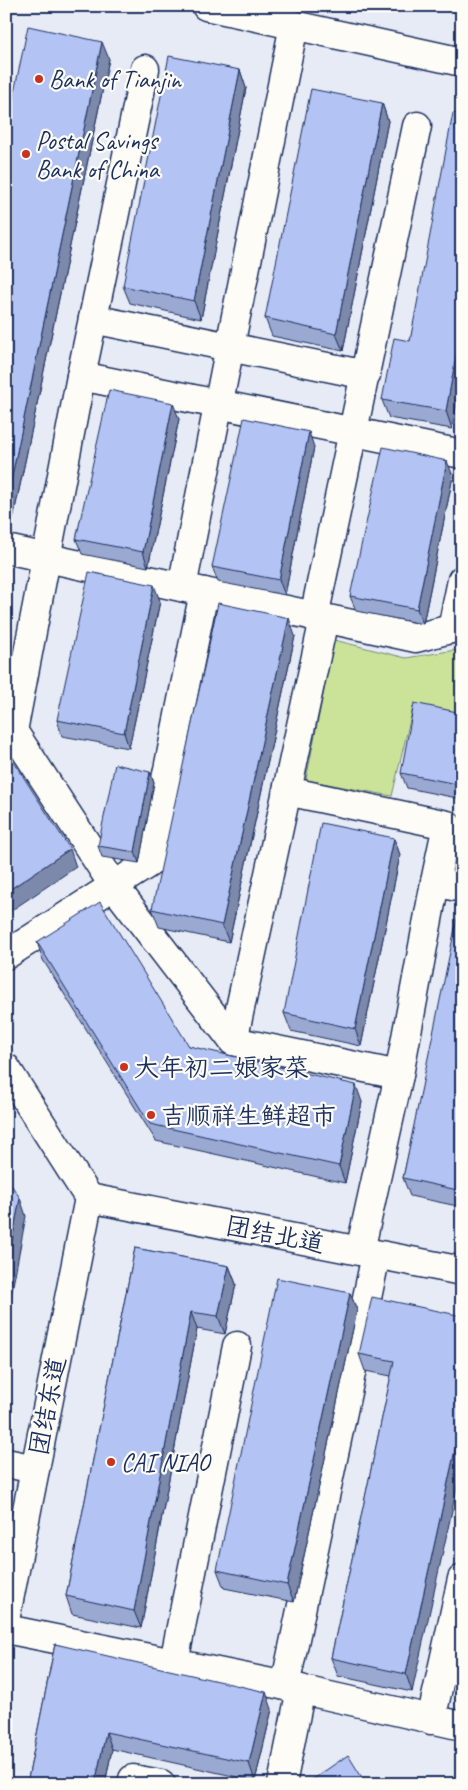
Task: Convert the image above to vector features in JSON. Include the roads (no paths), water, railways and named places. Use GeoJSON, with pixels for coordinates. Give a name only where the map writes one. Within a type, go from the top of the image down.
{"type":"FeatureCollection","features":[{"type":"Feature","properties":{"kind":"street"},"geometry":{"type":"LineString","coordinates":[[206,6],[462,62]]}},
{"type":"Feature","properties":{"kind":"street"},"geometry":{"type":"LineString","coordinates":[[6,955],[149,864],[193,590],[217,404],[294,25]]}},
{"type":"Feature","properties":{"kind":"street"},"geometry":{"type":"LineString","coordinates":[[145,69],[81,376],[13,731],[114,886],[233,1041],[399,1075]]}},
{"type":"Feature","properties":{"kind":"street"},"geometry":{"type":"LineString","coordinates":[[233,1041],[287,791],[354,432],[417,126]]}},
{"type":"Feature","properties":{"kind":"street"},"geometry":{"type":"LineString","coordinates":[[93,319],[366,375]]}},
{"type":"Feature","properties":{"kind":"street"},"geometry":{"type":"LineString","coordinates":[[81,376],[462,454]]}},
{"type":"Feature","properties":{"kind":"street"},"geometry":{"type":"LineString","coordinates":[[6,549],[416,638],[457,628],[462,580]]}},
{"type":"Feature","properties":{"kind":"street"},"geometry":{"type":"LineString","coordinates":[[282,1784],[293,1687],[368,1253],[435,882],[448,825],[287,791]]}},
{"type":"Feature","properties":{"kind":"street"},"geometry":{"type":"LineString","coordinates":[[435,882],[462,888]]}},
{"type":"Feature","properties":{"kind":"street"},"geometry":{"type":"LineString","coordinates":[[6,1068],[89,1198]]}},
{"type":"Feature","properties":{"kind":"street","name":"团结北道"},"geometry":{"type":"LineString","coordinates":[[89,1198],[462,1271]]}},
{"type":"Feature","properties":{"kind":"street","name":"团结东道"},"geometry":{"type":"LineString","coordinates":[[6,1615],[89,1198]]}},
{"type":"Feature","properties":{"kind":"street"},"geometry":{"type":"LineString","coordinates":[[174,1662],[237,1346]]}},
{"type":"Feature","properties":{"kind":"street"},"geometry":{"type":"LineString","coordinates":[[6,1463],[35,1469]]}},
{"type":"Feature","properties":{"kind":"street"},"geometry":{"type":"LineString","coordinates":[[431,1720],[462,1579]]}},
{"type":"Feature","properties":{"kind":"street"},"geometry":{"type":"LineString","coordinates":[[6,1629],[293,1687],[462,1726]]}},
{"type":"Feature","properties":{"kind":"street"},"geometry":{"type":"LineString","coordinates":[[132,1784],[133,1779],[161,1784]]}},
{"type":"Feature","properties":{"kind":"place","name":"Bank of Tianjin"},"geometry":{"type":"Point","coordinates":[39,79]}},
{"type":"Feature","properties":{"kind":"place","name":"Postal Savings Bank of China"},"geometry":{"type":"Point","coordinates":[26,154]}},
{"type":"Feature","properties":{"kind":"place","name":"大年初二娘家菜"},"geometry":{"type":"Point","coordinates":[124,1067]}},
{"type":"Feature","properties":{"kind":"place","name":"吉顺祥生鲜超市"},"geometry":{"type":"Point","coordinates":[151,1115]}},
{"type":"Feature","properties":{"kind":"place","name":"CAI NIAO"},"geometry":{"type":"Point","coordinates":[111,1462]}}]}
